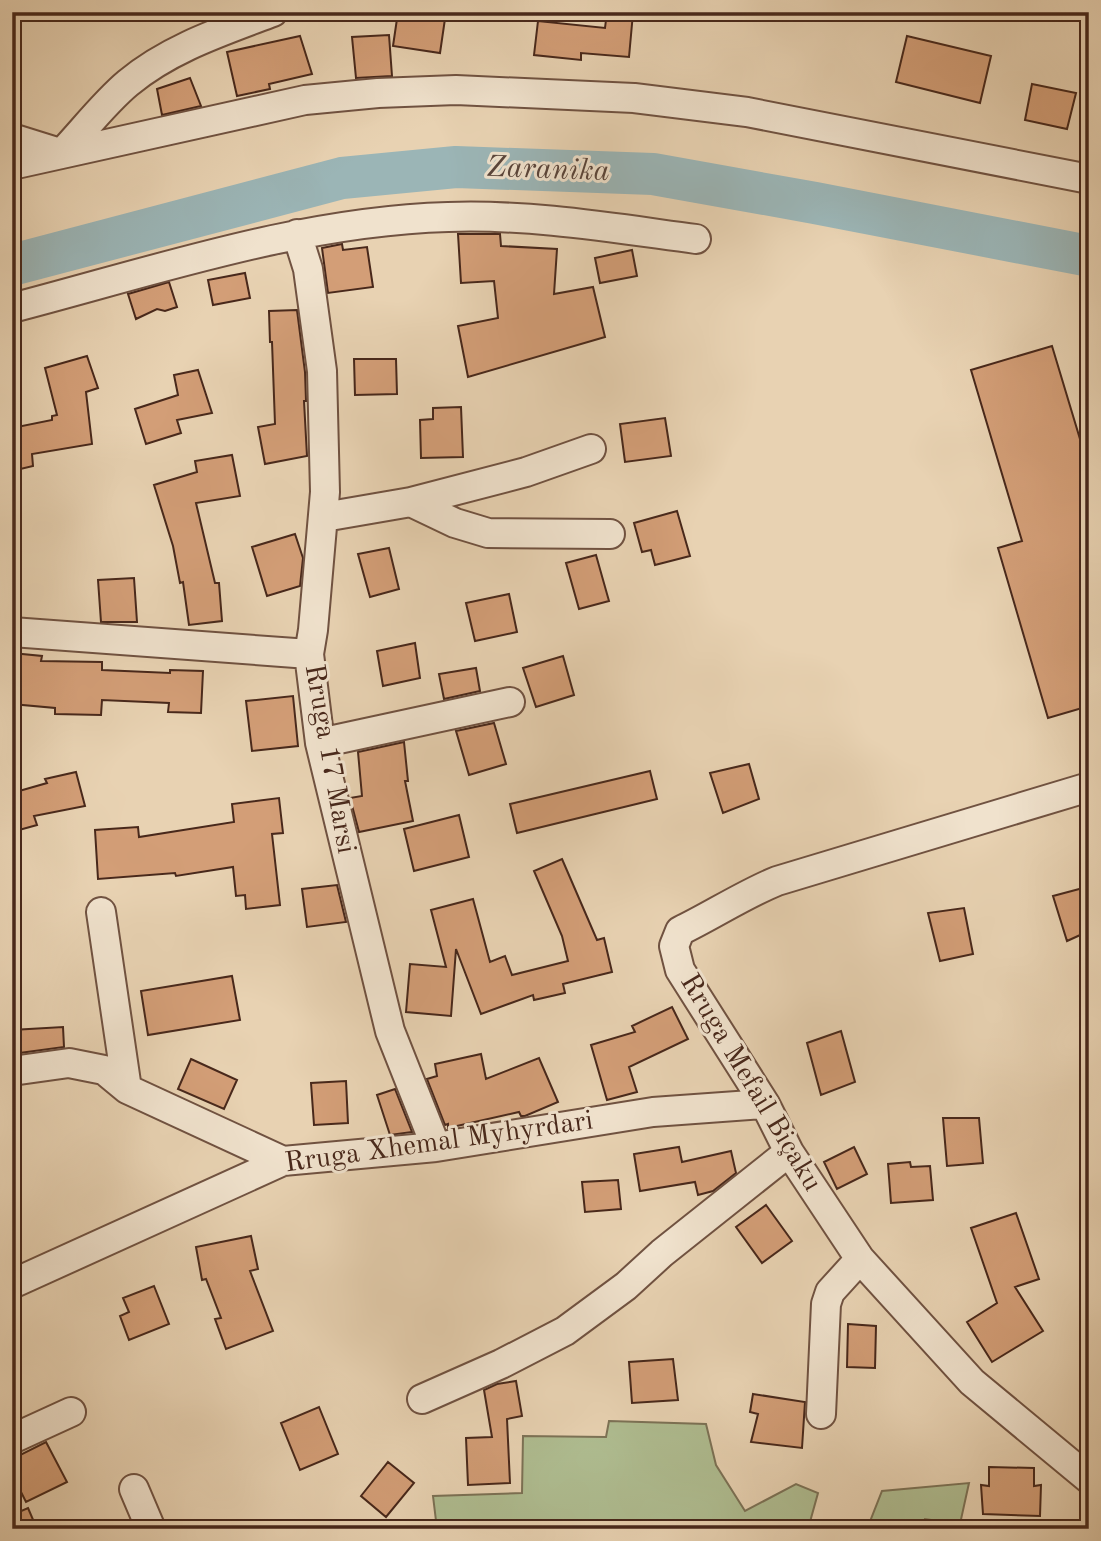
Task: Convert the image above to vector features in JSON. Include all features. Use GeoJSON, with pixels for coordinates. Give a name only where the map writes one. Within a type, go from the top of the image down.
{"type":"FeatureCollection","features":[{"type":"Feature","properties":{"kind":"street"},"geometry":{"type":"LineString","coordinates":[[61,154],[127,83],[137,76],[166,57],[208,36],[273,12]]}},
{"type":"Feature","properties":{"kind":"street"},"geometry":{"type":"LineString","coordinates":[[12,165],[305,100],[378,93],[456,90],[634,98],[747,112],[1089,179]]}},
{"type":"Feature","properties":{"kind":"street"},"geometry":{"type":"LineString","coordinates":[[12,138],[61,154]]}},
{"type":"Feature","properties":{"kind":"street"},"geometry":{"type":"LineString","coordinates":[[12,308],[297,234],[395,220],[448,216],[510,217],[696,239]]}},
{"type":"Feature","properties":{"kind":"street","name":"Rruga 17 Marsi"},"geometry":{"type":"LineString","coordinates":[[297,234],[308,269],[322,370],[324,517],[309,654],[320,743],[390,1031],[436,1147]]}},
{"type":"Feature","properties":{"kind":"street"},"geometry":{"type":"LineString","coordinates":[[324,517],[411,502],[526,472],[591,449]]}},
{"type":"Feature","properties":{"kind":"street"},"geometry":{"type":"LineString","coordinates":[[411,502],[455,523],[488,533],[610,534]]}},
{"type":"Feature","properties":{"kind":"street"},"geometry":{"type":"LineString","coordinates":[[12,632],[309,654]]}},
{"type":"Feature","properties":{"kind":"street"},"geometry":{"type":"LineString","coordinates":[[320,743],[510,702]]}},
{"type":"Feature","properties":{"kind":"street","name":"Rruga Mefail Biçaku"},"geometry":{"type":"LineString","coordinates":[[1089,787],[777,881],[752,891],[680,931],[674,946],[680,970],[765,1104],[789,1152],[860,1259],[972,1382],[1089,1479]]}},
{"type":"Feature","properties":{"kind":"street"},"geometry":{"type":"LineString","coordinates":[[101,912],[127,1089]]}},
{"type":"Feature","properties":{"kind":"street"},"geometry":{"type":"LineString","coordinates":[[12,1070],[69,1063],[104,1070],[127,1089],[283,1161]]}},
{"type":"Feature","properties":{"kind":"street","name":"Rruga Xhemal Myhyrdari"},"geometry":{"type":"LineString","coordinates":[[12,1284],[283,1161],[436,1147],[653,1112],[765,1104]]}},
{"type":"Feature","properties":{"kind":"street"},"geometry":{"type":"LineString","coordinates":[[422,1398],[501,1364],[565,1331],[625,1286],[662,1253],[789,1152]]}},
{"type":"Feature","properties":{"kind":"street"},"geometry":{"type":"LineString","coordinates":[[821,1414],[826,1304],[830,1292],[860,1259]]}},
{"type":"Feature","properties":{"kind":"street"},"geometry":{"type":"LineString","coordinates":[[12,1439],[71,1412]]}},
{"type":"Feature","properties":{"kind":"street"},"geometry":{"type":"LineString","coordinates":[[134,1489],[151,1529]]}},
{"type":"Feature","properties":{"kind":"green space"},"geometry":{"type":"Polygon","coordinates":[[[609,1421],[706,1424],[716,1465],[745,1511],[796,1484],[818,1493],[808,1529],[437,1529],[433,1496],[522,1493],[523,1436],[606,1437],[609,1421]]]}},
{"type":"Feature","properties":{"kind":"green space"},"geometry":{"type":"Polygon","coordinates":[[[969,1483],[960,1524],[925,1519],[923,1529],[867,1529],[882,1491],[969,1483]]]}},
{"type":"Feature","properties":{"kind":"building"},"geometry":{"type":"Polygon","coordinates":[[[398,12],[446,12],[440,53],[393,46],[398,12]]]}},
{"type":"Feature","properties":{"kind":"building"},"geometry":{"type":"Polygon","coordinates":[[[607,12],[633,13],[629,57],[581,53],[581,60],[534,55],[538,21],[605,28],[607,12]]]}},
{"type":"Feature","properties":{"kind":"building"},"geometry":{"type":"Polygon","coordinates":[[[389,35],[392,76],[356,78],[352,37],[389,35]]]}},
{"type":"Feature","properties":{"kind":"building"},"geometry":{"type":"Polygon","coordinates":[[[300,36],[312,74],[269,84],[270,89],[237,96],[227,52],[300,36]]]}},
{"type":"Feature","properties":{"kind":"building"},"geometry":{"type":"Polygon","coordinates":[[[907,36],[991,56],[980,103],[896,82],[907,36]]]}},
{"type":"Feature","properties":{"kind":"building"},"geometry":{"type":"Polygon","coordinates":[[[190,78],[201,106],[162,115],[157,89],[190,78]]]}},
{"type":"Feature","properties":{"kind":"building"},"geometry":{"type":"Polygon","coordinates":[[[1032,84],[1076,93],[1067,129],[1025,120],[1032,84]]]}},
{"type":"Feature","properties":{"kind":"building"},"geometry":{"type":"Polygon","coordinates":[[[458,234],[500,234],[501,246],[557,249],[554,294],[593,287],[605,337],[468,377],[458,326],[498,318],[494,281],[461,283],[458,234]]]}},
{"type":"Feature","properties":{"kind":"building"},"geometry":{"type":"Polygon","coordinates":[[[342,244],[343,250],[367,247],[373,287],[328,293],[322,248],[342,244]]]}},
{"type":"Feature","properties":{"kind":"building"},"geometry":{"type":"Polygon","coordinates":[[[632,250],[637,276],[600,283],[595,258],[632,250]]]}},
{"type":"Feature","properties":{"kind":"building"},"geometry":{"type":"Polygon","coordinates":[[[245,273],[250,298],[213,305],[208,280],[245,273]]]}},
{"type":"Feature","properties":{"kind":"building"},"geometry":{"type":"Polygon","coordinates":[[[169,282],[177,307],[165,311],[157,309],[136,319],[128,294],[169,282]]]}},
{"type":"Feature","properties":{"kind":"building"},"geometry":{"type":"Polygon","coordinates":[[[297,310],[305,372],[307,456],[265,464],[258,427],[275,424],[269,311],[297,310]]]}},
{"type":"Feature","properties":{"kind":"building"},"geometry":{"type":"Polygon","coordinates":[[[1052,346],[1089,469],[1089,706],[1048,718],[998,548],[1022,541],[971,370],[1052,346]]]}},
{"type":"Feature","properties":{"kind":"building"},"geometry":{"type":"Polygon","coordinates":[[[87,356],[98,388],[86,392],[92,444],[32,454],[33,466],[12,471],[12,428],[52,420],[52,416],[57,415],[45,368],[87,356]]]}},
{"type":"Feature","properties":{"kind":"building"},"geometry":{"type":"Polygon","coordinates":[[[354,359],[396,359],[397,394],[355,395],[354,359]]]}},
{"type":"Feature","properties":{"kind":"building"},"geometry":{"type":"Polygon","coordinates":[[[198,370],[212,413],[177,420],[181,433],[146,444],[135,409],[178,395],[174,375],[198,370]]]}},
{"type":"Feature","properties":{"kind":"building"},"geometry":{"type":"Polygon","coordinates":[[[461,407],[463,457],[421,458],[420,420],[433,419],[433,408],[461,407]]]}},
{"type":"Feature","properties":{"kind":"building"},"geometry":{"type":"Polygon","coordinates":[[[665,418],[671,456],[625,462],[620,424],[665,418]]]}},
{"type":"Feature","properties":{"kind":"building"},"geometry":{"type":"Polygon","coordinates":[[[232,455],[240,496],[196,503],[215,583],[219,583],[222,621],[189,625],[183,582],[180,583],[173,546],[154,485],[197,472],[195,461],[232,455]]]}},
{"type":"Feature","properties":{"kind":"building"},"geometry":{"type":"Polygon","coordinates":[[[677,511],[690,556],[655,565],[651,550],[642,552],[634,523],[677,511]]]}},
{"type":"Feature","properties":{"kind":"building"},"geometry":{"type":"Polygon","coordinates":[[[295,534],[303,558],[300,586],[267,596],[252,547],[295,534]]]}},
{"type":"Feature","properties":{"kind":"building"},"geometry":{"type":"Polygon","coordinates":[[[389,548],[399,589],[370,597],[358,554],[389,548]]]}},
{"type":"Feature","properties":{"kind":"building"},"geometry":{"type":"Polygon","coordinates":[[[596,555],[609,601],[579,609],[566,563],[596,555]]]}},
{"type":"Feature","properties":{"kind":"building"},"geometry":{"type":"Polygon","coordinates":[[[134,578],[137,622],[101,622],[98,580],[134,578]]]}},
{"type":"Feature","properties":{"kind":"building"},"geometry":{"type":"Polygon","coordinates":[[[509,594],[517,632],[475,641],[466,603],[509,594]]]}},
{"type":"Feature","properties":{"kind":"building"},"geometry":{"type":"Polygon","coordinates":[[[415,643],[420,678],[383,686],[377,651],[415,643]]]}},
{"type":"Feature","properties":{"kind":"building"},"geometry":{"type":"Polygon","coordinates":[[[12,653],[42,656],[41,661],[102,662],[102,670],[170,673],[170,670],[203,671],[201,713],[168,712],[169,703],[102,700],[101,715],[55,714],[55,708],[12,704],[12,653]]]}},
{"type":"Feature","properties":{"kind":"building"},"geometry":{"type":"Polygon","coordinates":[[[563,656],[574,695],[536,707],[523,668],[563,656]]]}},
{"type":"Feature","properties":{"kind":"building"},"geometry":{"type":"Polygon","coordinates":[[[476,668],[480,691],[444,699],[439,674],[476,668]]]}},
{"type":"Feature","properties":{"kind":"building"},"geometry":{"type":"Polygon","coordinates":[[[293,696],[298,746],[252,751],[246,701],[293,696]]]}},
{"type":"Feature","properties":{"kind":"building"},"geometry":{"type":"Polygon","coordinates":[[[494,723],[506,764],[469,775],[456,731],[494,723]]]}},
{"type":"Feature","properties":{"kind":"building"},"geometry":{"type":"Polygon","coordinates":[[[404,742],[408,781],[405,781],[413,821],[359,832],[350,798],[362,796],[358,752],[404,742]]]}},
{"type":"Feature","properties":{"kind":"building"},"geometry":{"type":"Polygon","coordinates":[[[749,764],[759,799],[723,813],[710,773],[749,764]]]}},
{"type":"Feature","properties":{"kind":"building"},"geometry":{"type":"Polygon","coordinates":[[[650,771],[657,799],[517,833],[510,804],[650,771]]]}},
{"type":"Feature","properties":{"kind":"building"},"geometry":{"type":"Polygon","coordinates":[[[76,772],[85,806],[34,816],[37,825],[12,832],[12,793],[47,783],[45,779],[76,772]]]}},
{"type":"Feature","properties":{"kind":"building"},"geometry":{"type":"Polygon","coordinates":[[[279,798],[283,833],[272,834],[280,905],[246,909],[245,895],[236,896],[233,867],[176,876],[175,873],[98,879],[95,830],[138,827],[139,837],[234,822],[232,804],[279,798]]]}},
{"type":"Feature","properties":{"kind":"building"},"geometry":{"type":"Polygon","coordinates":[[[459,815],[469,857],[414,871],[404,829],[459,815]]]}},
{"type":"Feature","properties":{"kind":"building"},"geometry":{"type":"Polygon","coordinates":[[[562,859],[597,940],[604,938],[612,972],[563,984],[565,993],[534,1000],[533,995],[481,1014],[456,949],[451,1016],[406,1012],[410,964],[446,967],[431,910],[473,899],[490,962],[505,956],[512,975],[568,961],[562,936],[534,871],[562,859]]]}},
{"type":"Feature","properties":{"kind":"building"},"geometry":{"type":"Polygon","coordinates":[[[337,885],[346,922],[307,927],[302,889],[337,885]]]}},
{"type":"Feature","properties":{"kind":"building"},"geometry":{"type":"Polygon","coordinates":[[[1083,888],[1089,906],[1089,931],[1067,941],[1053,896],[1083,888]]]}},
{"type":"Feature","properties":{"kind":"building"},"geometry":{"type":"Polygon","coordinates":[[[964,908],[973,954],[940,961],[928,913],[964,908]]]}},
{"type":"Feature","properties":{"kind":"building"},"geometry":{"type":"Polygon","coordinates":[[[232,976],[240,1020],[148,1035],[141,991],[232,976]]]}},
{"type":"Feature","properties":{"kind":"building"},"geometry":{"type":"Polygon","coordinates":[[[672,1007],[688,1039],[629,1067],[637,1092],[607,1100],[591,1045],[635,1032],[632,1026],[672,1007]]]}},
{"type":"Feature","properties":{"kind":"building"},"geometry":{"type":"Polygon","coordinates":[[[63,1027],[64,1047],[12,1054],[12,1030],[63,1027]]]}},
{"type":"Feature","properties":{"kind":"building"},"geometry":{"type":"Polygon","coordinates":[[[841,1031],[855,1082],[821,1095],[807,1043],[841,1031]]]}},
{"type":"Feature","properties":{"kind":"building"},"geometry":{"type":"Polygon","coordinates":[[[481,1054],[486,1079],[539,1058],[558,1102],[525,1116],[521,1116],[519,1112],[448,1128],[427,1079],[437,1076],[435,1064],[481,1054]]]}},
{"type":"Feature","properties":{"kind":"building"},"geometry":{"type":"Polygon","coordinates":[[[191,1059],[237,1080],[224,1109],[178,1089],[191,1059]]]}},
{"type":"Feature","properties":{"kind":"building"},"geometry":{"type":"Polygon","coordinates":[[[346,1081],[348,1123],[314,1125],[311,1083],[346,1081]]]}},
{"type":"Feature","properties":{"kind":"building"},"geometry":{"type":"Polygon","coordinates":[[[395,1089],[412,1132],[390,1135],[377,1095],[395,1089]]]}},
{"type":"Feature","properties":{"kind":"building"},"geometry":{"type":"Polygon","coordinates":[[[943,1118],[979,1118],[983,1163],[947,1166],[943,1118]]]}},
{"type":"Feature","properties":{"kind":"building"},"geometry":{"type":"Polygon","coordinates":[[[679,1147],[682,1162],[731,1151],[736,1173],[713,1191],[698,1195],[695,1182],[640,1191],[634,1154],[679,1147]]]}},
{"type":"Feature","properties":{"kind":"building"},"geometry":{"type":"Polygon","coordinates":[[[854,1147],[867,1174],[837,1189],[824,1162],[854,1147]]]}},
{"type":"Feature","properties":{"kind":"building"},"geometry":{"type":"Polygon","coordinates":[[[910,1162],[911,1167],[930,1166],[933,1200],[891,1203],[888,1164],[910,1162]]]}},
{"type":"Feature","properties":{"kind":"building"},"geometry":{"type":"Polygon","coordinates":[[[618,1180],[621,1209],[585,1212],[582,1182],[618,1180]]]}},
{"type":"Feature","properties":{"kind":"building"},"geometry":{"type":"Polygon","coordinates":[[[766,1205],[792,1241],[762,1263],[736,1227],[766,1205]]]}},
{"type":"Feature","properties":{"kind":"building"},"geometry":{"type":"Polygon","coordinates":[[[1016,1213],[1039,1279],[1015,1287],[1043,1331],[992,1362],[967,1322],[997,1303],[971,1228],[1016,1213]]]}},
{"type":"Feature","properties":{"kind":"building"},"geometry":{"type":"Polygon","coordinates":[[[251,1236],[258,1269],[250,1271],[273,1331],[226,1349],[215,1319],[221,1318],[206,1279],[202,1280],[196,1247],[251,1236]]]}},
{"type":"Feature","properties":{"kind":"building"},"geometry":{"type":"Polygon","coordinates":[[[154,1286],[169,1324],[129,1340],[120,1316],[129,1312],[123,1298],[154,1286]]]}},
{"type":"Feature","properties":{"kind":"building"},"geometry":{"type":"Polygon","coordinates":[[[848,1324],[876,1326],[875,1368],[847,1367],[848,1324]]]}},
{"type":"Feature","properties":{"kind":"building"},"geometry":{"type":"Polygon","coordinates":[[[673,1359],[678,1400],[632,1403],[629,1362],[673,1359]]]}},
{"type":"Feature","properties":{"kind":"building"},"geometry":{"type":"Polygon","coordinates":[[[516,1381],[522,1416],[507,1419],[510,1483],[468,1485],[466,1438],[492,1437],[484,1390],[497,1384],[516,1381]]]}},
{"type":"Feature","properties":{"kind":"building"},"geometry":{"type":"Polygon","coordinates":[[[753,1394],[805,1402],[802,1448],[751,1442],[758,1414],[750,1412],[753,1394]]]}},
{"type":"Feature","properties":{"kind":"building"},"geometry":{"type":"Polygon","coordinates":[[[319,1407],[338,1454],[300,1470],[281,1423],[319,1407]]]}},
{"type":"Feature","properties":{"kind":"building"},"geometry":{"type":"Polygon","coordinates":[[[46,1442],[67,1482],[26,1502],[12,1474],[12,1459],[46,1442]]]}},
{"type":"Feature","properties":{"kind":"building"},"geometry":{"type":"Polygon","coordinates":[[[388,1462],[414,1483],[386,1517],[361,1496],[388,1462]]]}},
{"type":"Feature","properties":{"kind":"building"},"geometry":{"type":"Polygon","coordinates":[[[989,1467],[1034,1468],[1034,1486],[1041,1485],[1040,1516],[983,1514],[981,1485],[989,1486],[989,1467]]]}},
{"type":"Feature","properties":{"kind":"building"},"geometry":{"type":"Polygon","coordinates":[[[28,1508],[37,1529],[12,1529],[12,1515],[28,1508]]]}},
{"type":"Feature","properties":{"kind":"waterway","name":"Zaranika"},"geometry":{"type":"LineString","coordinates":[[12,265],[342,178],[456,167],[653,174],[1089,256]]}}]}
